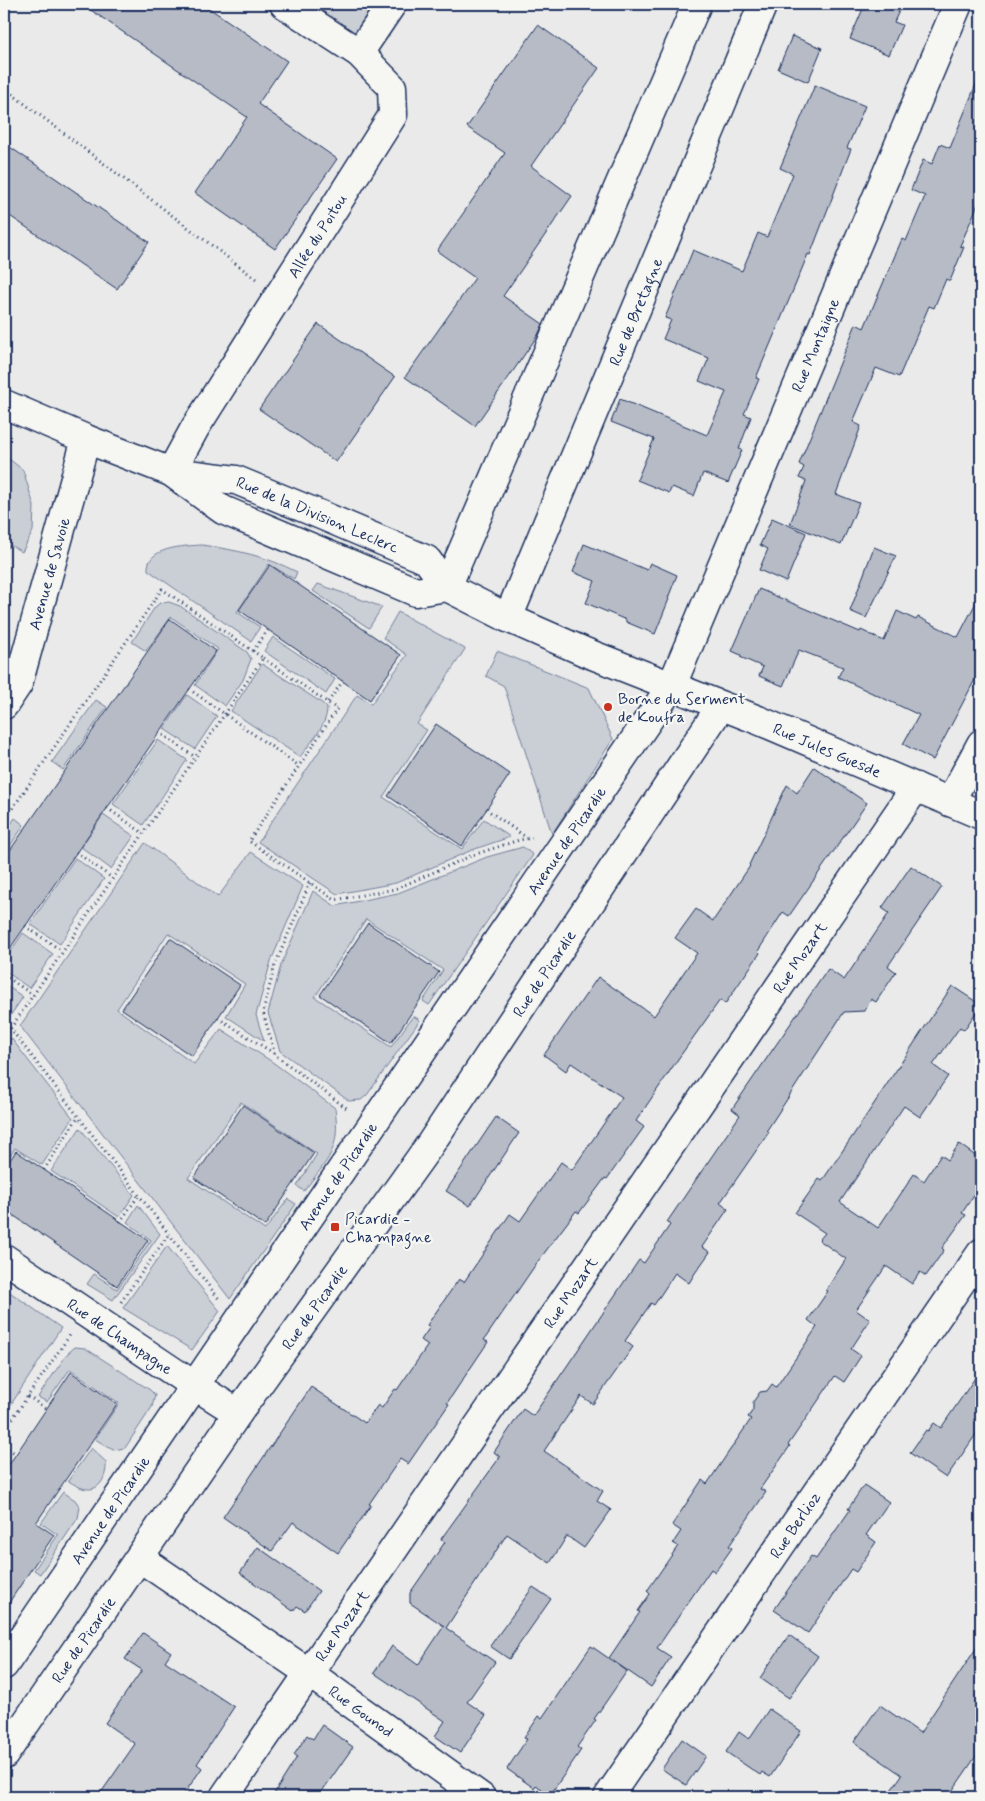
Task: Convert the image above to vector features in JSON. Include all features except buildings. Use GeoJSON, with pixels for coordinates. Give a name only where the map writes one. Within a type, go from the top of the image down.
{"type":"FeatureCollection","features":[{"type":"Feature","properties":{"kind":"street","name":"Allée du Poitou"},"geometry":{"type":"LineString","coordinates":[[171,472],[195,428],[393,115],[392,88],[359,53],[284,4]]}},
{"type":"Feature","properties":{"kind":"street"},"geometry":{"type":"LineString","coordinates":[[359,53],[392,4]]}},
{"type":"Feature","properties":{"kind":"street"},"geometry":{"type":"LineString","coordinates":[[672,685],[586,652],[508,618],[447,587],[697,4]]}},
{"type":"Feature","properties":{"kind":"street","name":"Rue de Bretagne"},"geometry":{"type":"LineString","coordinates":[[508,618],[763,4]]}},
{"type":"Feature","properties":{"kind":"street","name":"Rue Montaigne"},"geometry":{"type":"LineString","coordinates":[[672,685],[958,4]]}},
{"type":"Feature","properties":{"kind":"street","name":"Rue de la Division Leclerc"},"geometry":{"type":"LineString","coordinates":[[4,404],[171,472],[223,510],[416,592],[447,587]]}},
{"type":"Feature","properties":{"kind":"street","name":"Avenue de Savoie"},"geometry":{"type":"LineString","coordinates":[[4,706],[18,684],[86,439]]}},
{"type":"Feature","properties":{"kind":"street","name":"Rue Jules Guesde"},"geometry":{"type":"LineString","coordinates":[[672,685],[916,786],[981,815]]}},
{"type":"Feature","properties":{"kind":"street","name":"Avenue de Picardie"},"geometry":{"type":"LineString","coordinates":[[4,1665],[672,685]]}},
{"type":"Feature","properties":{"kind":"street","name":"Rue de Picardie"},"geometry":{"type":"LineString","coordinates":[[4,1755],[238,1413],[429,1146],[721,706]]}},
{"type":"Feature","properties":{"kind":"street"},"geometry":{"type":"LineString","coordinates":[[950,802],[981,744]]}},
{"type":"Feature","properties":{"kind":"street","name":"Rue Mozart"},"geometry":{"type":"LineString","coordinates":[[224,1797],[916,786]]}},
{"type":"Feature","properties":{"kind":"street","name":"Rue Berlioz"},"geometry":{"type":"LineString","coordinates":[[608,1797],[981,1253]]}},
{"type":"Feature","properties":{"kind":"street","name":"Rue de Champagne"},"geometry":{"type":"LineString","coordinates":[[4,1258],[238,1413]]}},
{"type":"Feature","properties":{"kind":"street","name":"Rue Gounod"},"geometry":{"type":"LineString","coordinates":[[140,1558],[309,1673],[481,1797]]}},
{"type":"Feature","properties":{"kind":"path"},"geometry":{"type":"LineString","coordinates":[[4,88],[278,296]]}},
{"type":"Feature","properties":{"kind":"path"},"geometry":{"type":"LineString","coordinates":[[4,821],[162,589],[336,709],[249,842],[335,900],[394,889],[473,855],[519,840],[542,836],[560,850]]}},
{"type":"Feature","properties":{"kind":"path"},"geometry":{"type":"LineString","coordinates":[[253,651],[268,630]]}},
{"type":"Feature","properties":{"kind":"path"},"geometry":{"type":"LineString","coordinates":[[4,1038],[263,658]]}},
{"type":"Feature","properties":{"kind":"path"},"geometry":{"type":"LineString","coordinates":[[328,702],[343,681]]}},
{"type":"Feature","properties":{"kind":"path"},"geometry":{"type":"LineString","coordinates":[[189,689],[300,766]]}},
{"type":"Feature","properties":{"kind":"path"},"geometry":{"type":"LineString","coordinates":[[159,732],[195,757]]}},
{"type":"Feature","properties":{"kind":"path"},"geometry":{"type":"LineString","coordinates":[[107,808],[143,833]]}},
{"type":"Feature","properties":{"kind":"path"},"geometry":{"type":"LineString","coordinates":[[486,809],[527,839]]}},
{"type":"Feature","properties":{"kind":"path"},"geometry":{"type":"LineString","coordinates":[[76,852],[112,878]]}},
{"type":"Feature","properties":{"kind":"path"},"geometry":{"type":"LineString","coordinates":[[275,1054],[263,1012],[275,965],[310,883]]}},
{"type":"Feature","properties":{"kind":"path"},"geometry":{"type":"LineString","coordinates":[[25,926],[62,952]]}},
{"type":"Feature","properties":{"kind":"path"},"geometry":{"type":"LineString","coordinates":[[4,975],[32,995]]}},
{"type":"Feature","properties":{"kind":"path"},"geometry":{"type":"LineString","coordinates":[[218,1018],[275,1054],[372,1125]]}},
{"type":"Feature","properties":{"kind":"path"},"geometry":{"type":"LineString","coordinates":[[10,1028],[238,1323]]}},
{"type":"Feature","properties":{"kind":"path"},"geometry":{"type":"LineString","coordinates":[[44,1170],[78,1117]]}},
{"type":"Feature","properties":{"kind":"path"},"geometry":{"type":"LineString","coordinates":[[120,1222],[139,1195]]}},
{"type":"Feature","properties":{"kind":"path"},"geometry":{"type":"LineString","coordinates":[[4,1431],[28,1396],[169,1234]]}},
{"type":"Feature","properties":{"kind":"path"},"geometry":{"type":"LineString","coordinates":[[28,1396],[46,1409]]}},
{"type":"Feature","properties":{"kind":"path"},"geometry":{"type":"LineString","coordinates":[[4,1446],[16,1454]]}},
{"type":"Feature","properties":{"kind":"shaded area"},"geometry":{"type":"Polygon","coordinates":[[[294,4],[386,4],[358,47],[294,4]]]}},
{"type":"Feature","properties":{"kind":"shaded area"},"geometry":{"type":"Polygon","coordinates":[[[4,455],[23,470],[34,506],[33,531],[22,552],[10,545],[4,553],[4,455]]]}},
{"type":"Feature","properties":{"kind":"shaded area"},"geometry":{"type":"Polygon","coordinates":[[[202,545],[251,554],[297,572],[294,579],[269,564],[237,612],[260,627],[251,641],[148,570],[149,562],[160,552],[177,547],[202,545]]]}},
{"type":"Feature","properties":{"kind":"shaded area"},"geometry":{"type":"Polygon","coordinates":[[[318,584],[382,607],[369,628],[313,591],[318,584]]]}},
{"type":"Feature","properties":{"kind":"shaded area"},"geometry":{"type":"Polygon","coordinates":[[[169,602],[180,606],[247,652],[251,659],[243,680],[225,706],[195,685],[218,649],[171,617],[146,651],[132,642],[155,607],[160,603],[169,602]]]}},
{"type":"Feature","properties":{"kind":"shaded area"},"geometry":{"type":"Polygon","coordinates":[[[398,612],[465,649],[417,724],[427,730],[383,797],[462,849],[484,819],[510,837],[472,850],[396,883],[337,894],[258,842],[357,695],[371,704],[407,655],[383,638],[398,612]]]}},
{"type":"Feature","properties":{"kind":"shaded area"},"geometry":{"type":"Polygon","coordinates":[[[273,637],[335,679],[326,694],[264,651],[273,637]]]}},
{"type":"Feature","properties":{"kind":"shaded area"},"geometry":{"type":"Polygon","coordinates":[[[497,651],[589,688],[613,739],[552,834],[504,686],[486,676],[497,651]]]}},
{"type":"Feature","properties":{"kind":"shaded area"},"geometry":{"type":"Polygon","coordinates":[[[262,664],[327,708],[321,728],[300,757],[231,711],[262,664]]]}},
{"type":"Feature","properties":{"kind":"shaded area"},"geometry":{"type":"Polygon","coordinates":[[[187,695],[217,716],[195,749],[164,729],[187,695]]]}},
{"type":"Feature","properties":{"kind":"shaded area"},"geometry":{"type":"Polygon","coordinates":[[[96,700],[107,707],[63,770],[52,762],[96,700]]]}},
{"type":"Feature","properties":{"kind":"shaded area"},"geometry":{"type":"Polygon","coordinates":[[[158,740],[187,760],[143,825],[113,804],[158,740]]]}},
{"type":"Feature","properties":{"kind":"shaded area"},"geometry":{"type":"Polygon","coordinates":[[[103,815],[134,836],[111,869],[81,847],[103,815]]]}},
{"type":"Feature","properties":{"kind":"shaded area"},"geometry":{"type":"Polygon","coordinates":[[[15,818],[24,825],[4,855],[4,834],[15,818]]]}},
{"type":"Feature","properties":{"kind":"shaded area"},"geometry":{"type":"Polygon","coordinates":[[[145,843],[218,897],[251,852],[303,886],[271,961],[256,1015],[264,1041],[226,1016],[245,984],[168,933],[117,1009],[194,1064],[221,1029],[271,1061],[335,1108],[336,1134],[331,1153],[304,1191],[297,1186],[317,1154],[241,1102],[188,1178],[265,1230],[288,1199],[296,1204],[230,1299],[20,1026],[145,843]]]}},
{"type":"Feature","properties":{"kind":"shaded area"},"geometry":{"type":"Polygon","coordinates":[[[523,847],[533,855],[429,1005],[423,1001],[443,970],[366,919],[315,997],[391,1047],[413,1016],[420,1020],[367,1095],[361,1100],[349,1101],[280,1051],[268,1013],[281,965],[313,891],[335,906],[398,893],[487,857],[523,847]]]}},
{"type":"Feature","properties":{"kind":"shaded area"},"geometry":{"type":"Polygon","coordinates":[[[75,858],[104,879],[60,944],[30,924],[75,858]]]}},
{"type":"Feature","properties":{"kind":"shaded area"},"geometry":{"type":"Polygon","coordinates":[[[23,933],[53,954],[29,988],[4,970],[4,961],[23,933]]]}},
{"type":"Feature","properties":{"kind":"shaded area"},"geometry":{"type":"Polygon","coordinates":[[[4,984],[23,997],[4,1025],[4,984]]]}},
{"type":"Feature","properties":{"kind":"shaded area"},"geometry":{"type":"Polygon","coordinates":[[[11,1038],[73,1118],[42,1165],[15,1148],[4,1165],[4,1048],[11,1038]]]}},
{"type":"Feature","properties":{"kind":"shaded area"},"geometry":{"type":"Polygon","coordinates":[[[80,1128],[134,1195],[119,1217],[51,1171],[80,1128]]]}},
{"type":"Feature","properties":{"kind":"shaded area"},"geometry":{"type":"Polygon","coordinates":[[[138,1205],[160,1234],[113,1300],[87,1284],[94,1274],[117,1289],[151,1240],[127,1222],[138,1205]]]}},
{"type":"Feature","properties":{"kind":"shaded area"},"geometry":{"type":"Polygon","coordinates":[[[167,1246],[220,1311],[192,1350],[123,1308],[167,1246]]]}},
{"type":"Feature","properties":{"kind":"shaded area"},"geometry":{"type":"Polygon","coordinates":[[[4,1288],[61,1328],[4,1415],[4,1288]]]}},
{"type":"Feature","properties":{"kind":"shaded area"},"geometry":{"type":"Polygon","coordinates":[[[75,1347],[85,1348],[155,1395],[152,1407],[125,1448],[113,1450],[95,1439],[119,1403],[70,1369],[47,1402],[38,1397],[67,1354],[75,1347]]]}},
{"type":"Feature","properties":{"kind":"shaded area"},"geometry":{"type":"Polygon","coordinates":[[[91,1448],[106,1462],[106,1471],[103,1480],[97,1487],[85,1489],[68,1481],[91,1448]]]}},
{"type":"Feature","properties":{"kind":"shaded area"},"geometry":{"type":"Polygon","coordinates":[[[63,1492],[75,1500],[80,1507],[78,1518],[40,1574],[34,1570],[58,1535],[41,1523],[63,1492]]]}},
{"type":"Feature","properties":{"kind":"place","name":"Borne du Serment de Koufra"},"geometry":{"type":"Point","coordinates":[608,707]}},
{"type":"Feature","properties":{"kind":"place","name":"Picardie - Champagne"},"geometry":{"type":"Point","coordinates":[335,1227]}}]}
